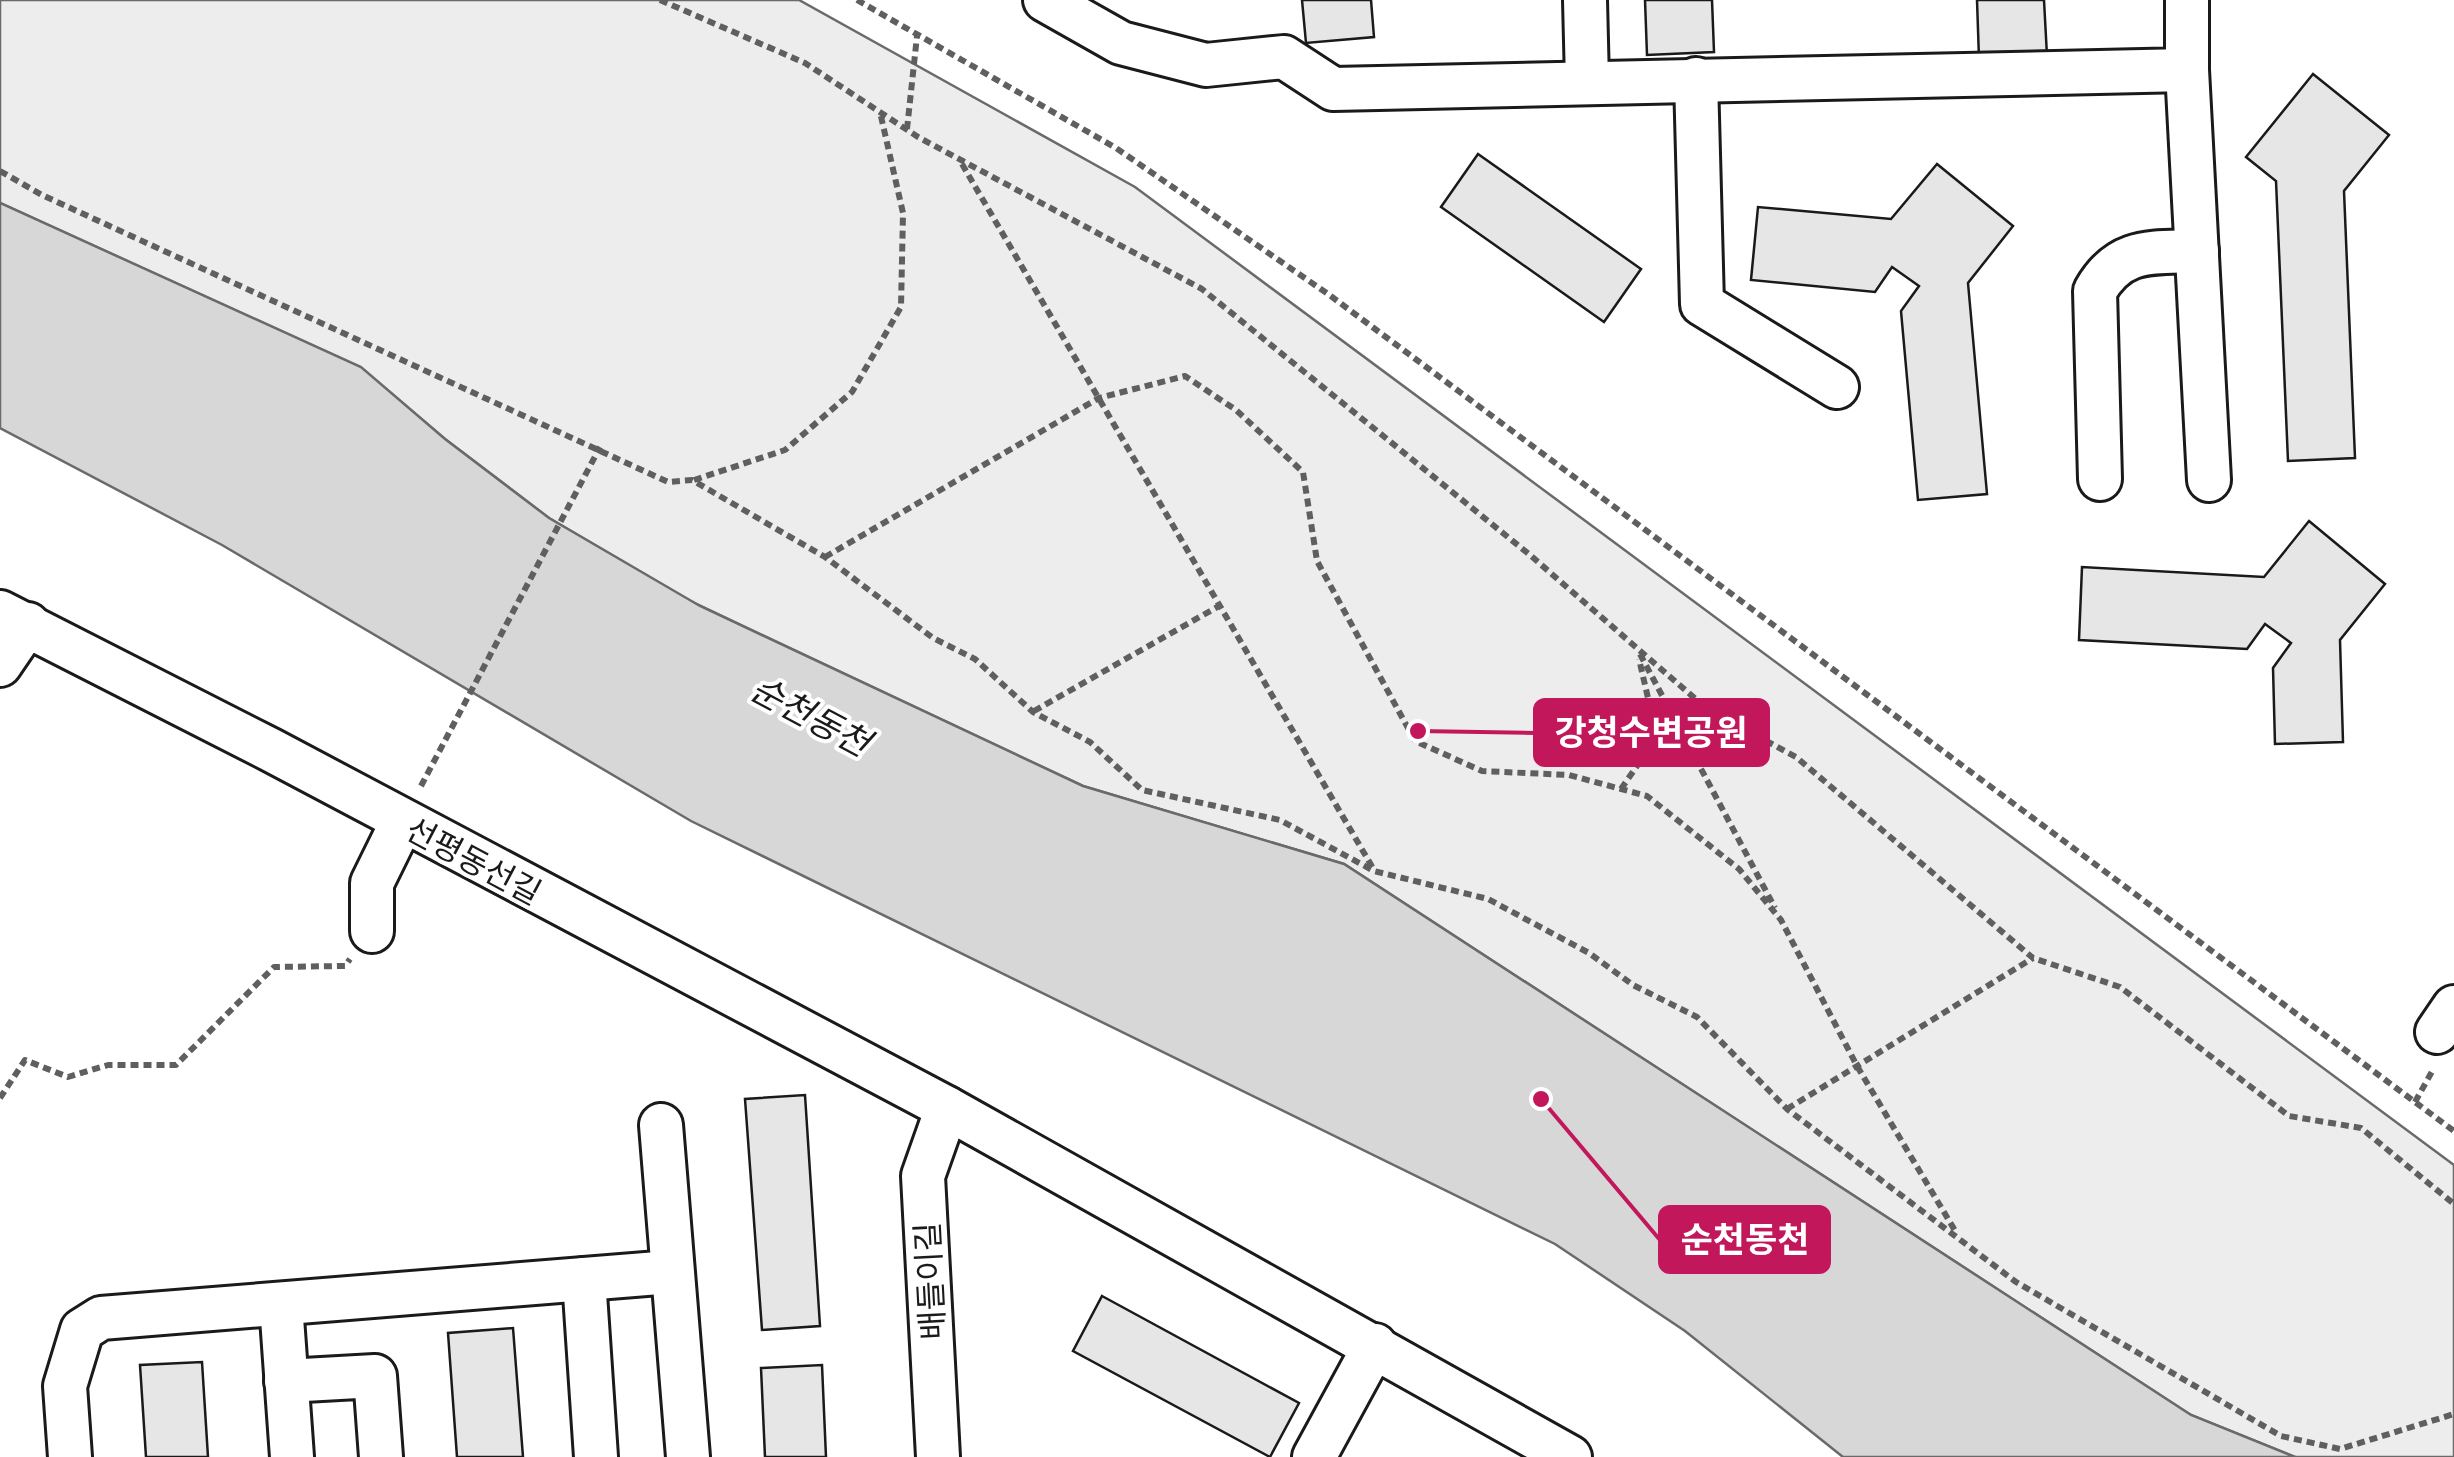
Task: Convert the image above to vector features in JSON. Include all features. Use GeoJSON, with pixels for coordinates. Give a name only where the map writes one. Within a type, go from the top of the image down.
{"type":"FeatureCollection","features":[{"type":"Feature","properties":{"kind":"street"},"geometry":{"type":"LineString","coordinates":[[1045,0],[1120,44],[1206,65],[1284,57],[1333,89],[2187,70]]}},
{"type":"Feature","properties":{"kind":"street"},"geometry":{"type":"LineString","coordinates":[[1585,0],[1587,82]]}},
{"type":"Feature","properties":{"kind":"street"},"geometry":{"type":"LineString","coordinates":[[2186,0],[2209,480]]}},
{"type":"Feature","properties":{"kind":"street"},"geometry":{"type":"LineString","coordinates":[[1696,80],[1702,304],[1837,387]]}},
{"type":"Feature","properties":{"kind":"street"},"geometry":{"type":"LineString","coordinates":[[2100,479],[2095,291],[2108,267],[2140,254],[2197,250]]}},
{"type":"Feature","properties":{"kind":"street"},"geometry":{"type":"LineString","coordinates":[[0,665],[14,618]]}},
{"type":"Feature","properties":{"kind":"street","name":"선평동선길"},"geometry":{"type":"LineString","coordinates":[[14,618],[947,1108],[1570,1457]]}},
{"type":"Feature","properties":{"kind":"street"},"geometry":{"type":"LineString","coordinates":[[372,931],[372,882],[402,822]]}},
{"type":"Feature","properties":{"kind":"street","name":"배들이길"},"geometry":{"type":"LineString","coordinates":[[938,1457],[923,1176],[947,1108]]}},
{"type":"Feature","properties":{"kind":"street"},"geometry":{"type":"LineString","coordinates":[[661,1126],[688,1457]]}},
{"type":"Feature","properties":{"kind":"street"},"geometry":{"type":"LineString","coordinates":[[70,1457],[64,1386],[82,1330],[101,1318],[672,1272]]}},
{"type":"Feature","properties":{"kind":"street"},"geometry":{"type":"LineString","coordinates":[[584,1280],[596,1457]]}},
{"type":"Feature","properties":{"kind":"street"},"geometry":{"type":"LineString","coordinates":[[281,1304],[292,1457]]}},
{"type":"Feature","properties":{"kind":"street"},"geometry":{"type":"LineString","coordinates":[[1314,1457],[1374,1345]]}},
{"type":"Feature","properties":{"kind":"street"},"geometry":{"type":"LineString","coordinates":[[286,1380],[375,1376],[381,1457]]}},
{"type":"Feature","properties":{"kind":"path"},"geometry":{"type":"LineString","coordinates":[[660,0],[805,63],[907,130],[1202,289],[1530,555],[1707,709],[1796,758],[2033,958],[2120,988],[2289,1116],[2361,1128],[2454,1204]]}},
{"type":"Feature","properties":{"kind":"path"},"geometry":{"type":"LineString","coordinates":[[857,0],[1116,148],[1328,294],[2454,1131]]}},
{"type":"Feature","properties":{"kind":"path"},"geometry":{"type":"LineString","coordinates":[[907,130],[917,36]]}},
{"type":"Feature","properties":{"kind":"path"},"geometry":{"type":"LineString","coordinates":[[0,171],[42,195],[668,482],[692,480],[785,450],[852,392],[901,307],[903,213],[880,112]]}},
{"type":"Feature","properties":{"kind":"path"},"geometry":{"type":"LineString","coordinates":[[960,160],[1374,871]]}},
{"type":"Feature","properties":{"kind":"path"},"geometry":{"type":"LineString","coordinates":[[825,558],[1098,398],[1185,376],[1236,410],[1303,472],[1317,561],[1415,741],[1482,771],[1569,774],[1647,796],[1739,868],[1781,920]]}},
{"type":"Feature","properties":{"kind":"path"},"geometry":{"type":"LineString","coordinates":[[402,822],[600,448]]}},
{"type":"Feature","properties":{"kind":"path"},"geometry":{"type":"LineString","coordinates":[[692,480],[825,558],[932,638],[975,658],[1033,712],[1090,742],[1142,790],[1280,820],[1374,871],[1488,899],[1589,953],[1633,985],[1697,1016],[1787,1109],[2016,1282],[2282,1436],[2340,1450],[2454,1414]]}},
{"type":"Feature","properties":{"kind":"path"},"geometry":{"type":"LineString","coordinates":[[1033,712],[1219,606]]}},
{"type":"Feature","properties":{"kind":"path"},"geometry":{"type":"LineString","coordinates":[[1621,789],[1657,737],[1637,648]]}},
{"type":"Feature","properties":{"kind":"path"},"geometry":{"type":"LineString","coordinates":[[1637,648],[1857,1066],[1960,1240]]}},
{"type":"Feature","properties":{"kind":"path"},"geometry":{"type":"LineString","coordinates":[[0,1098],[26,1060],[68,1077],[108,1065],[176,1065],[274,967],[345,966],[372,931]]}},
{"type":"Feature","properties":{"kind":"path"},"geometry":{"type":"LineString","coordinates":[[1787,1109],[2033,958]]}},
{"type":"Feature","properties":{"kind":"shaded area"},"geometry":{"type":"Polygon","coordinates":[[[0,0],[799,0],[1135,187],[2454,1165],[2454,1457],[2295,1457],[2191,1415],[1344,864],[1083,786],[690,601],[549,518],[445,439],[360,367],[0,203],[0,0]]]}},
{"type":"Feature","properties":{"kind":"water"},"geometry":{"type":"Polygon","coordinates":[[[0,203],[361,367],[445,439],[549,518],[700,606],[1083,786],[1344,864],[2191,1415],[2295,1457],[1843,1457],[1685,1331],[1555,1244],[691,821],[222,545],[0,428],[0,203]]]}},
{"type":"Feature","properties":{"kind":"building"},"geometry":{"type":"Polygon","coordinates":[[[1302,0],[1371,0],[1374,37],[1306,43],[1302,0]]]}},
{"type":"Feature","properties":{"kind":"building"},"geometry":{"type":"Polygon","coordinates":[[[1645,0],[1712,0],[1714,52],[1647,55],[1645,0]]]}},
{"type":"Feature","properties":{"kind":"building"},"geometry":{"type":"Polygon","coordinates":[[[1977,0],[2044,0],[2047,56],[1979,59],[1977,0]]]}},
{"type":"Feature","properties":{"kind":"building"},"geometry":{"type":"Polygon","coordinates":[[[2313,74],[2389,135],[2344,191],[2355,458],[2288,461],[2276,181],[2246,157],[2313,74]]]}},
{"type":"Feature","properties":{"kind":"building"},"geometry":{"type":"Polygon","coordinates":[[[1478,154],[1641,269],[1604,322],[1441,207],[1478,154]]]}},
{"type":"Feature","properties":{"kind":"building"},"geometry":{"type":"Polygon","coordinates":[[[1937,164],[2013,226],[1968,283],[1987,494],[1918,500],[1901,311],[1919,286],[1892,267],[1875,292],[1751,280],[1758,207],[1891,219],[1937,164]]]}},
{"type":"Feature","properties":{"kind":"building"},"geometry":{"type":"Polygon","coordinates":[[[2309,521],[2385,584],[2340,640],[2343,742],[2275,744],[2273,668],[2291,643],[2265,624],[2247,649],[2079,640],[2082,567],[2264,577],[2309,521]]]}},
{"type":"Feature","properties":{"kind":"building"},"geometry":{"type":"Polygon","coordinates":[[[805,1095],[820,1326],[762,1330],[745,1099],[805,1095]]]}},
{"type":"Feature","properties":{"kind":"building"},"geometry":{"type":"Polygon","coordinates":[[[1102,1296],[1299,1403],[1270,1457],[1073,1351],[1102,1296]]]}},
{"type":"Feature","properties":{"kind":"building"},"geometry":{"type":"Polygon","coordinates":[[[513,1328],[523,1457],[457,1457],[448,1333],[513,1328]]]}},
{"type":"Feature","properties":{"kind":"building"},"geometry":{"type":"Polygon","coordinates":[[[202,1362],[208,1457],[146,1457],[140,1365],[202,1362]]]}},
{"type":"Feature","properties":{"kind":"building"},"geometry":{"type":"Polygon","coordinates":[[[822,1365],[826,1457],[765,1457],[761,1368],[822,1365]]]}},
{"type":"Feature","properties":{"kind":"place","name":"강청수변공원"},"geometry":{"type":"Point","coordinates":[1418,731]}},
{"type":"Feature","properties":{"kind":"place","name":"순천동천"},"geometry":{"type":"Point","coordinates":[1541,1099]}}]}
